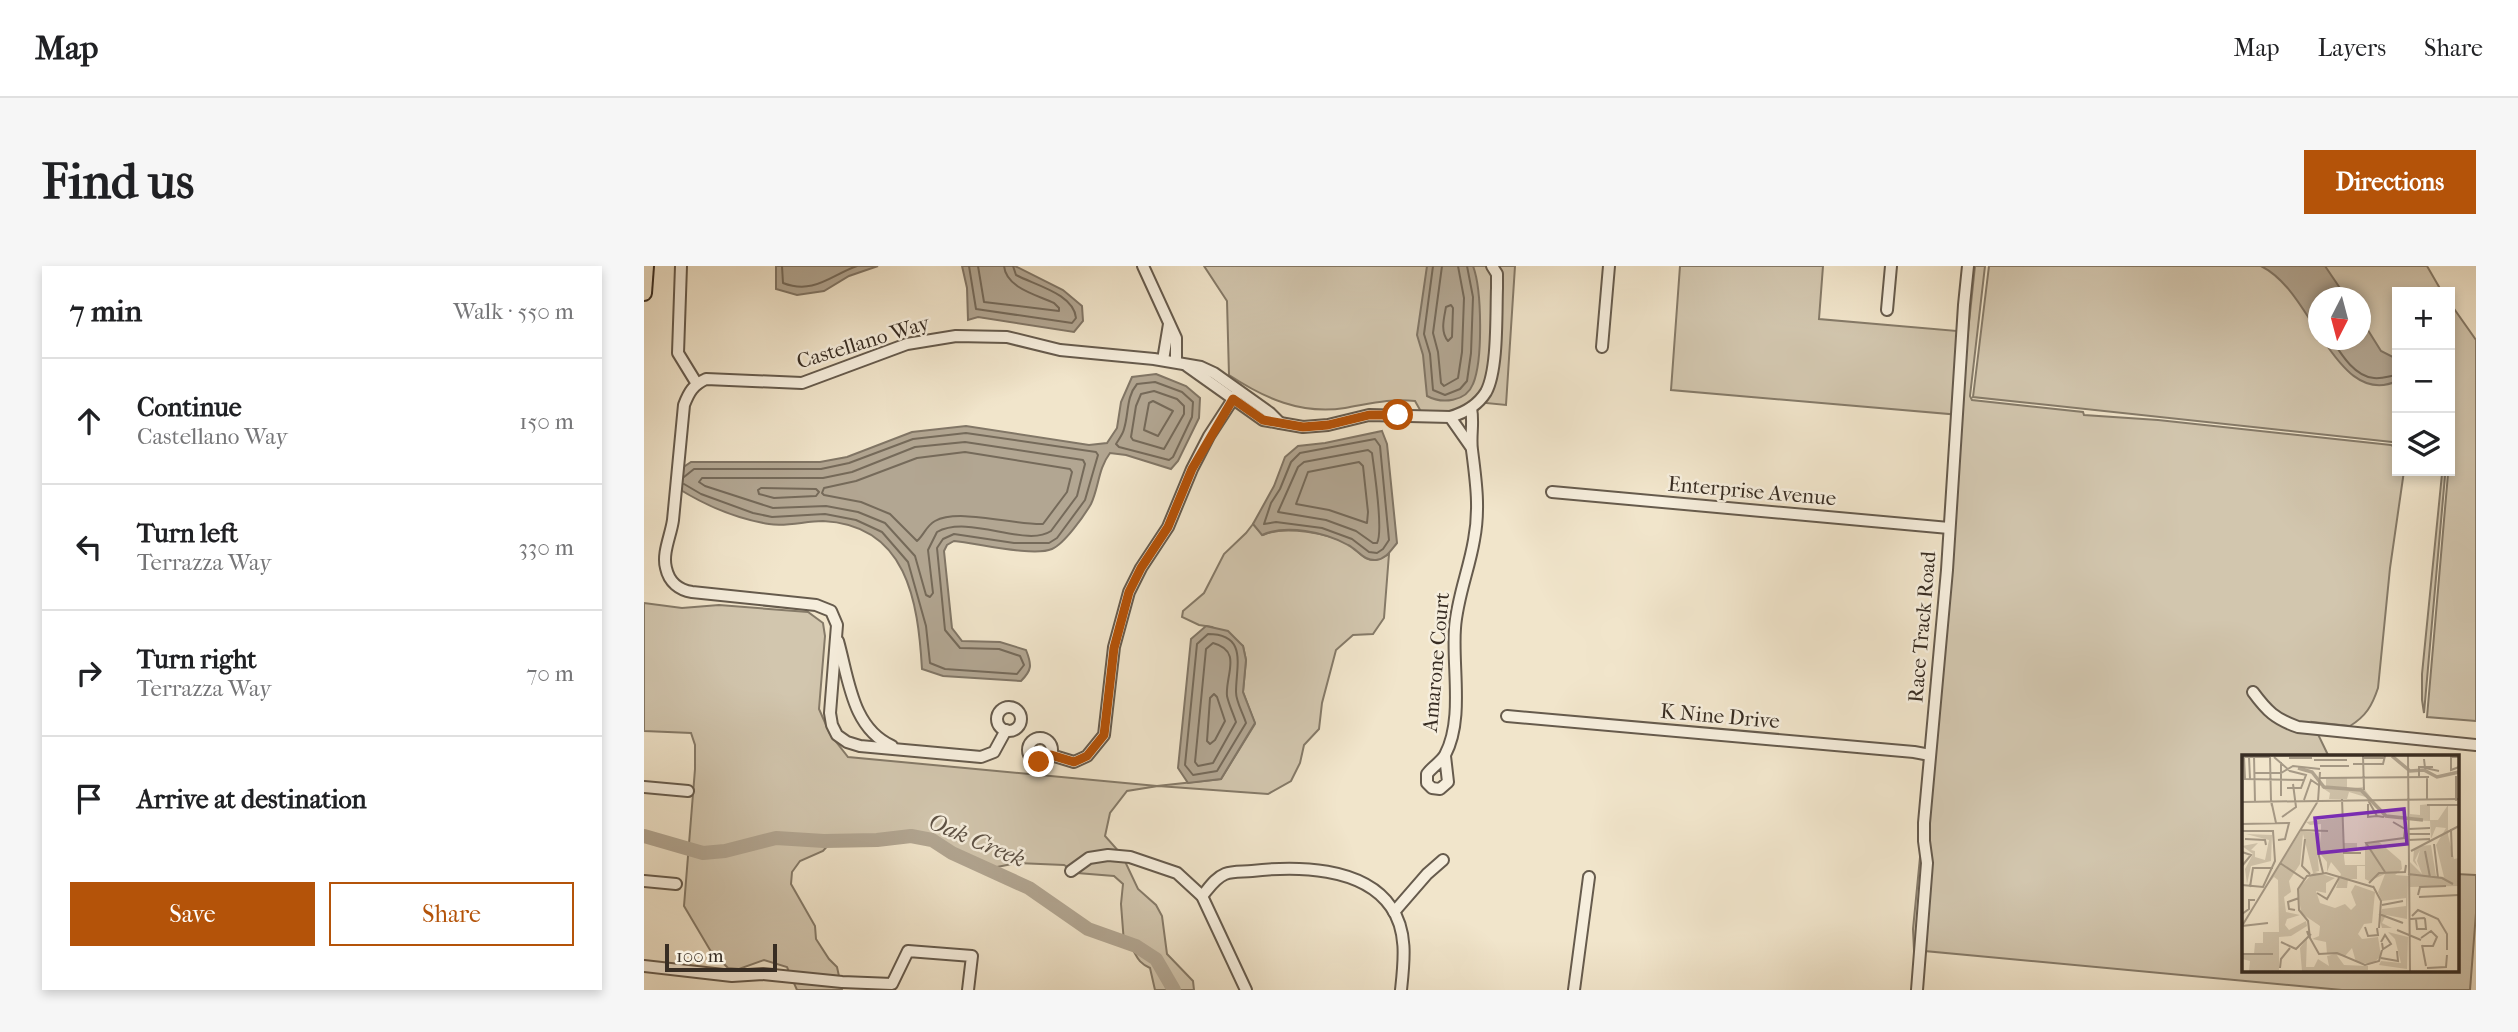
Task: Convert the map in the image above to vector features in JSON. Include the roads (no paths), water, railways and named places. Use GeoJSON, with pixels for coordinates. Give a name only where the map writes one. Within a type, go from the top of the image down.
{"type":"FeatureCollection","features":[{"type":"Feature","properties":{"kind":"main road"},"geometry":{"type":"LineString","coordinates":[[644,293],[646,266]]}},
{"type":"Feature","properties":{"kind":"street"},"geometry":{"type":"LineString","coordinates":[[681,266],[678,352],[697,384],[684,405],[673,517],[665,559],[670,578],[682,589],[692,592],[822,606],[834,615],[858,714],[867,729],[883,742],[902,750]]}},
{"type":"Feature","properties":{"kind":"street"},"geometry":{"type":"LineString","coordinates":[[1143,266],[1177,338],[1179,362]]}},
{"type":"Feature","properties":{"kind":"street"},"geometry":{"type":"LineString","coordinates":[[1471,447],[1474,422],[1471,408],[1485,393],[1491,377],[1497,288],[1497,274],[1492,266]]}},
{"type":"Feature","properties":{"kind":"street"},"geometry":{"type":"LineString","coordinates":[[1602,347],[1609,266]]}},
{"type":"Feature","properties":{"kind":"street"},"geometry":{"type":"LineString","coordinates":[[1887,310],[1891,266]]}},
{"type":"Feature","properties":{"kind":"street","name":"Race Track Road"},"geometry":{"type":"LineString","coordinates":[[1917,990],[1927,863],[1924,841],[1930,755],[1968,266]]}},
{"type":"Feature","properties":{"kind":"street"},"geometry":{"type":"LineString","coordinates":[[1163,360],[1169,324]]}},
{"type":"Feature","properties":{"kind":"street","name":"Castellano Way"},"geometry":{"type":"LineString","coordinates":[[697,384],[706,379],[717,378],[782,384],[802,383],[907,344],[956,336],[1007,337],[1060,350],[1163,360],[1201,367],[1214,373],[1236,395],[1270,413],[1280,424],[1303,427],[1328,425],[1369,415],[1450,417],[1471,408]]}},
{"type":"Feature","properties":{"kind":"street"},"geometry":{"type":"LineString","coordinates":[[1051,755],[1074,762],[1087,756],[1104,735],[1114,648],[1129,592],[1168,527],[1192,469],[1236,395]]}},
{"type":"Feature","properties":{"kind":"street"},"geometry":{"type":"LineString","coordinates":[[1450,417],[1471,447]]}},
{"type":"Feature","properties":{"kind":"street","name":"Amarone Court"},"geometry":{"type":"LineString","coordinates":[[1445,756],[1455,714],[1453,652],[1458,601],[1477,523],[1478,485],[1471,447]]}},
{"type":"Feature","properties":{"kind":"street","name":"Enterprise Avenue"},"geometry":{"type":"LineString","coordinates":[[1552,492],[1949,528]]}},
{"type":"Feature","properties":{"kind":"street"},"geometry":{"type":"LineString","coordinates":[[837,635],[830,702],[832,725],[842,739],[860,746],[986,757],[997,749],[1006,730]]}},
{"type":"Feature","properties":{"kind":"street"},"geometry":{"type":"LineString","coordinates":[[2253,692],[2267,712],[2298,727],[2476,745]]}},
{"type":"Feature","properties":{"kind":"street"},"geometry":{"type":"LineString","coordinates":[[830,702],[853,694]]}},
{"type":"Feature","properties":{"kind":"street","name":"K Nine Drive"},"geometry":{"type":"LineString","coordinates":[[1507,716],[1930,755]]}},
{"type":"Feature","properties":{"kind":"street"},"geometry":{"type":"LineString","coordinates":[[644,786],[688,791]]}},
{"type":"Feature","properties":{"kind":"street"},"geometry":{"type":"LineString","coordinates":[[1071,871],[1089,858],[1108,855],[1129,857],[1177,873],[1202,896],[1246,990]]}},
{"type":"Feature","properties":{"kind":"street"},"geometry":{"type":"LineString","coordinates":[[1394,912],[1443,860]]}},
{"type":"Feature","properties":{"kind":"street"},"geometry":{"type":"LineString","coordinates":[[1202,896],[1224,875],[1268,869],[1331,874],[1359,882],[1382,897],[1394,912],[1400,926],[1404,947],[1401,990]]}},
{"type":"Feature","properties":{"kind":"street"},"geometry":{"type":"LineString","coordinates":[[1573,990],[1589,877]]}},
{"type":"Feature","properties":{"kind":"street"},"geometry":{"type":"LineString","coordinates":[[644,881],[676,884]]}},
{"type":"Feature","properties":{"kind":"street"},"geometry":{"type":"LineString","coordinates":[[644,966],[732,976],[763,974],[892,984],[908,951],[972,956],[968,990]]}},
{"type":"Feature","properties":{"kind":"water"},"geometry":{"type":"Polygon","coordinates":[[[776,266],[878,266],[849,276],[824,291],[797,295],[776,289],[776,266]]]}},
{"type":"Feature","properties":{"kind":"water"},"geometry":{"type":"Polygon","coordinates":[[[962,266],[1015,266],[1063,290],[1082,306],[1083,321],[1074,332],[978,317],[968,320],[967,288],[962,266]]]}},
{"type":"Feature","properties":{"kind":"water"},"geometry":{"type":"Polygon","coordinates":[[[1427,266],[1473,266],[1476,277],[1480,325],[1476,373],[1470,390],[1453,400],[1427,396],[1423,355],[1417,335],[1427,266]]]}},
{"type":"Feature","properties":{"kind":"water"},"geometry":{"type":"Polygon","coordinates":[[[2261,266],[2325,266],[2339,287],[2308,287],[2308,317],[2287,287],[2261,266]]]}},
{"type":"Feature","properties":{"kind":"water"},"geometry":{"type":"Polygon","coordinates":[[[2371,335],[2381,351],[2392,356],[2392,383],[2373,385],[2363,382],[2330,350],[2371,350],[2371,335]]]}},
{"type":"Feature","properties":{"kind":"water"},"geometry":{"type":"Polygon","coordinates":[[[1156,374],[1186,386],[1200,398],[1199,418],[1178,461],[1171,469],[1126,455],[1110,453],[1103,465],[1091,504],[1068,536],[1052,549],[1019,551],[954,541],[947,545],[944,551],[952,628],[962,641],[1000,642],[1026,650],[1030,667],[1021,681],[943,676],[922,669],[917,618],[911,593],[890,552],[873,536],[851,526],[823,521],[782,525],[757,522],[722,511],[679,489],[679,470],[691,462],[820,462],[847,457],[912,432],[966,426],[1089,445],[1107,443],[1117,428],[1121,402],[1132,377],[1156,374]]]}},
{"type":"Feature","properties":{"kind":"water"},"geometry":{"type":"Polygon","coordinates":[[[1382,431],[1387,444],[1397,543],[1385,556],[1376,560],[1368,559],[1339,540],[1317,533],[1282,530],[1262,535],[1253,524],[1274,486],[1285,457],[1298,446],[1382,431]]]}},
{"type":"Feature","properties":{"kind":"water"},"geometry":{"type":"Polygon","coordinates":[[[1206,626],[1228,631],[1243,646],[1246,660],[1243,692],[1255,723],[1221,779],[1188,783],[1178,768],[1191,639],[1206,626]]]}},
{"type":"Feature","properties":{"kind":"waterway","name":"Oak Creek"},"geometry":{"type":"LineString","coordinates":[[644,836],[703,853],[725,851],[776,838],[824,841],[911,836],[932,840],[952,853],[1029,888],[1088,929],[1136,946],[1156,959],[1174,990]]}}]}
